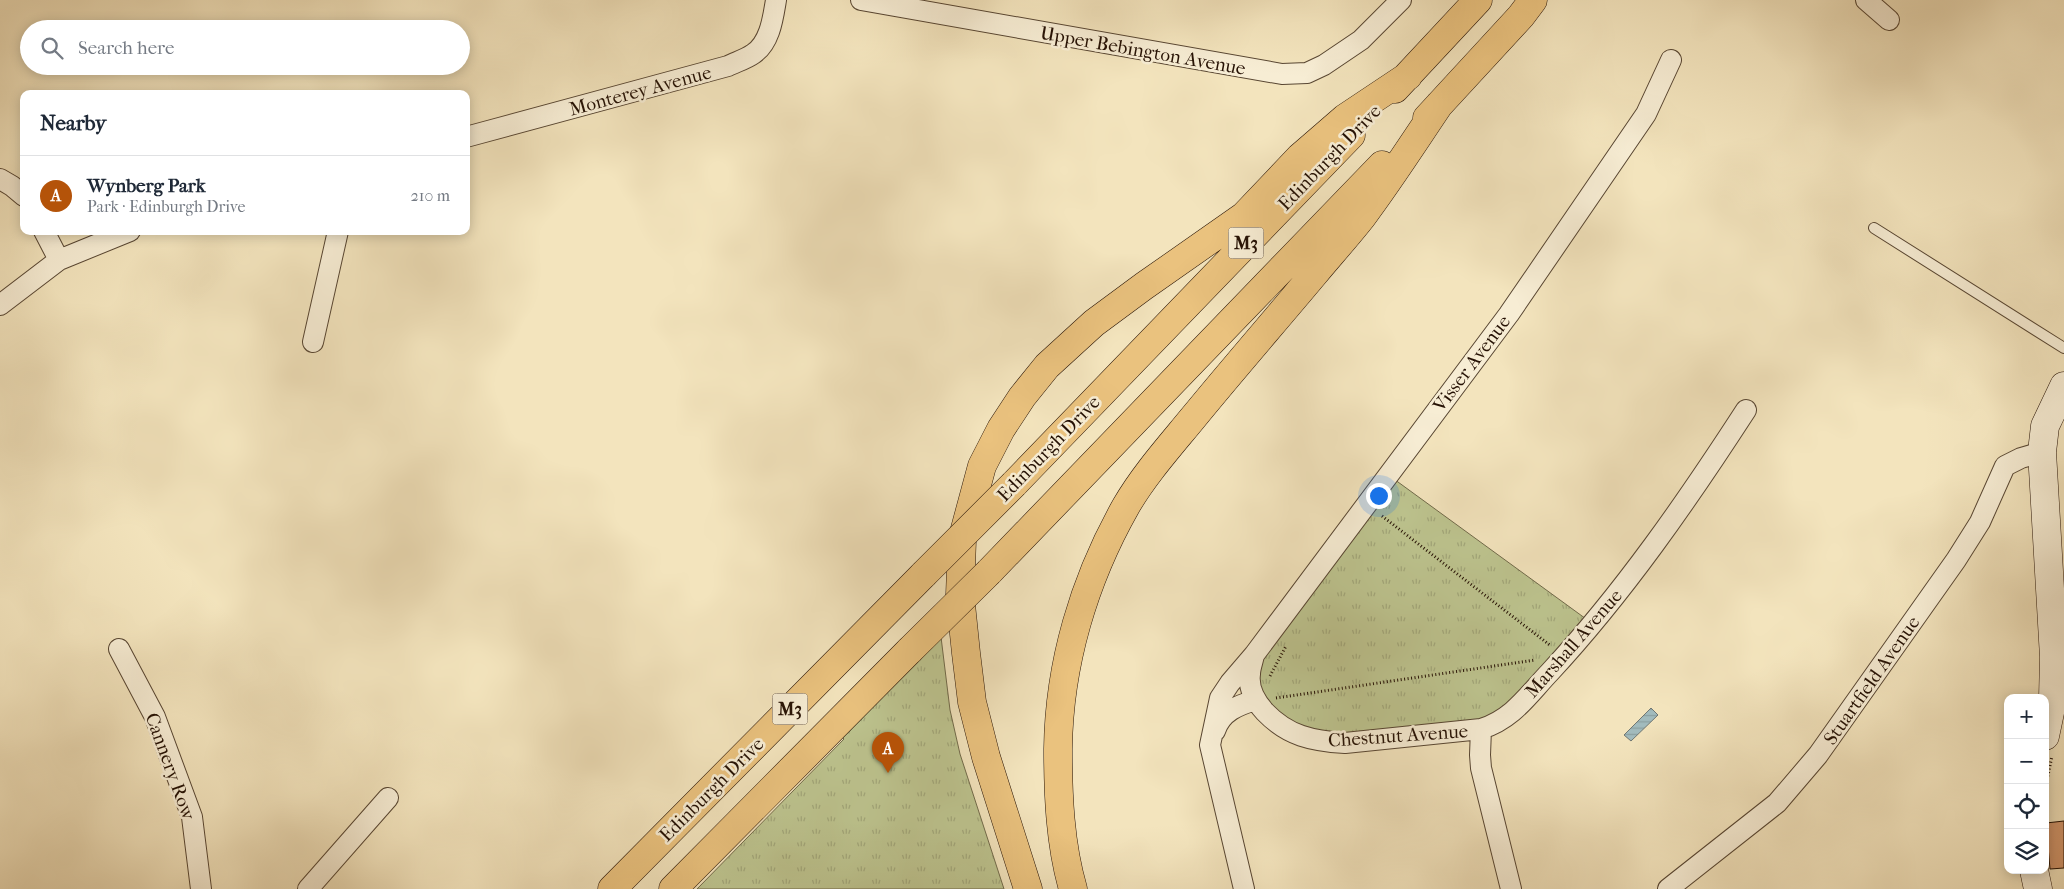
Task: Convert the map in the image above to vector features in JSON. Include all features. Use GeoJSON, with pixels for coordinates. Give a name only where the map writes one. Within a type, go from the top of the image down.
{"type":"FeatureCollection","features":[{"type":"Feature","properties":{"kind":"highway","name":"Edinburgh Drive"},"geometry":{"type":"LineString","coordinates":[[612,889],[1014,484],[1408,76],[1478,0]]}},
{"type":"Feature","properties":{"kind":"highway","name":"M3"},"geometry":{"type":"LineString","coordinates":[[673,889],[989,572],[1440,105],[1521,16],[1533,0]]}},
{"type":"Feature","properties":{"kind":"highway"},"geometry":{"type":"LineString","coordinates":[[1028,889],[986,757],[972,702],[966,653],[960,595],[962,540],[982,466],[1001,428],[1022,397],[1054,360],[1108,313],[1244,216],[1300,158],[1346,118],[1408,76]]}},
{"type":"Feature","properties":{"kind":"highway"},"geometry":{"type":"LineString","coordinates":[[1073,889],[1068,871],[1062,830],[1058,783],[1058,728],[1062,692],[1072,641],[1085,595],[1105,545],[1127,505],[1151,468],[1362,217],[1440,105]]}},
{"type":"Feature","properties":{"kind":"main road"},"geometry":{"type":"LineString","coordinates":[[2049,717],[2059,657],[2042,452],[2045,426],[2064,386]]}},
{"type":"Feature","properties":{"kind":"main road"},"geometry":{"type":"LineString","coordinates":[[2035,874],[2038,889]]}},
{"type":"Feature","properties":{"kind":"street","name":"Monterey Avenue"},"geometry":{"type":"LineString","coordinates":[[470,136],[728,66],[754,54],[762,45],[772,21],[776,0]]}},
{"type":"Feature","properties":{"kind":"street","name":"Upper Bebington Avenue"},"geometry":{"type":"LineString","coordinates":[[861,0],[1282,74],[1307,73],[1317,69],[1361,40],[1401,0]]}},
{"type":"Feature","properties":{"kind":"street"},"geometry":{"type":"LineString","coordinates":[[1866,0],[1889,20]]}},
{"type":"Feature","properties":{"kind":"street","name":"Visser Avenue"},"geometry":{"type":"LineString","coordinates":[[1254,655],[1509,314],[1646,114],[1672,60]]}},
{"type":"Feature","properties":{"kind":"street"},"geometry":{"type":"LineString","coordinates":[[0,179],[20,193]]}},
{"type":"Feature","properties":{"kind":"street"},"geometry":{"type":"LineString","coordinates":[[46,235],[59,260]]}},
{"type":"Feature","properties":{"kind":"street"},"geometry":{"type":"LineString","coordinates":[[0,305],[59,260],[120,235]]}},
{"type":"Feature","properties":{"kind":"street"},"geometry":{"type":"LineString","coordinates":[[313,342],[337,235]]}},
{"type":"Feature","properties":{"kind":"street","name":"Marshall Avenue"},"geometry":{"type":"LineString","coordinates":[[1482,729],[1504,720],[1597,619],[1631,575],[1716,456],[1746,410]]}},
{"type":"Feature","properties":{"kind":"street","name":"Stuartfield Avenue"},"geometry":{"type":"LineString","coordinates":[[1668,889],[1777,803],[1812,762],[1856,704],[1956,560],[1980,522],[2005,466],[2021,458],[2042,452]]}},
{"type":"Feature","properties":{"kind":"street","name":"Cannery Row"},"geometry":{"type":"LineString","coordinates":[[119,649],[155,717],[192,817],[200,889]]}},
{"type":"Feature","properties":{"kind":"street"},"geometry":{"type":"LineString","coordinates":[[1210,745],[1218,722],[1231,710],[1256,700],[1252,691],[1250,675],[1254,655]]}},
{"type":"Feature","properties":{"kind":"street"},"geometry":{"type":"LineString","coordinates":[[1244,889],[1210,745],[1220,698],[1254,655]]}},
{"type":"Feature","properties":{"kind":"street","name":"Chestnut Avenue"},"geometry":{"type":"LineString","coordinates":[[1256,700],[1283,728],[1322,742],[1345,743],[1482,729]]}},
{"type":"Feature","properties":{"kind":"street"},"geometry":{"type":"LineString","coordinates":[[1482,729],[1480,755],[1482,768],[1511,889]]}},
{"type":"Feature","properties":{"kind":"street"},"geometry":{"type":"LineString","coordinates":[[308,889],[388,798]]}},
{"type":"Feature","properties":{"kind":"lane"},"geometry":{"type":"LineString","coordinates":[[1874,228],[2064,348]]}},
{"type":"Feature","properties":{"kind":"path"},"geometry":{"type":"LineString","coordinates":[[1366,504],[1564,656]]}},
{"type":"Feature","properties":{"kind":"path"},"geometry":{"type":"LineString","coordinates":[[1256,700],[1564,656]]}},
{"type":"Feature","properties":{"kind":"green space"},"geometry":{"type":"Polygon","coordinates":[[[1387,474],[1593,624],[1510,718],[1317,738],[1263,709],[1256,654],[1387,474]]]}},
{"type":"Feature","properties":{"kind":"green space"},"geometry":{"type":"Polygon","coordinates":[[[941,637],[950,710],[960,754],[1004,889],[697,889],[844,739],[840,735],[941,637]]]}},
{"type":"Feature","properties":{"kind":"water"},"geometry":{"type":"Polygon","coordinates":[[[1651,708],[1658,715],[1631,741],[1624,735],[1651,708]]]}},
{"type":"Feature","properties":{"kind":"building"},"geometry":{"type":"Polygon","coordinates":[[[2064,821],[2064,868],[2050,869],[2049,823],[2064,821]]]}},
{"type":"Feature","properties":{"kind":"place","name":"Wynberg Park"},"geometry":{"type":"Point","coordinates":[888,773]}}]}
